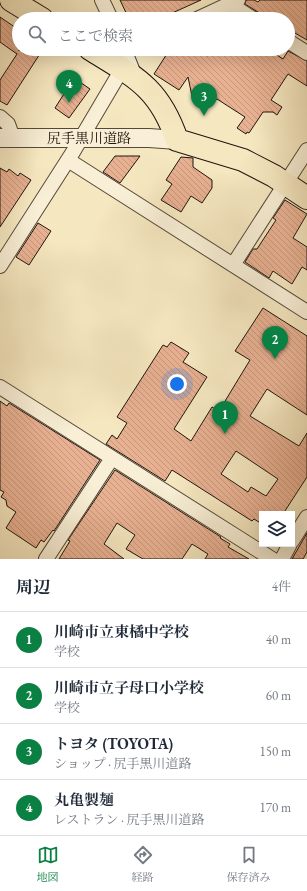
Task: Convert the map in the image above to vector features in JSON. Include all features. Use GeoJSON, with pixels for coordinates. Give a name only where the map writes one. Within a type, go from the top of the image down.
{"type":"FeatureCollection","features":[{"type":"Feature","properties":{"kind":"main road"},"geometry":{"type":"LineString","coordinates":[[11,0],[31,12]]}},
{"type":"Feature","properties":{"kind":"main road"},"geometry":{"type":"LineString","coordinates":[[116,56],[127,59],[161,103],[170,119],[177,140]]}},
{"type":"Feature","properties":{"kind":"main road","name":"尻手黒川道路"},"geometry":{"type":"LineString","coordinates":[[177,140],[209,139],[255,156],[294,183],[307,198]]}},
{"type":"Feature","properties":{"kind":"street"},"geometry":{"type":"LineString","coordinates":[[102,0],[108,12]]}},
{"type":"Feature","properties":{"kind":"street"},"geometry":{"type":"LineString","coordinates":[[212,12],[234,2],[245,12]]}},
{"type":"Feature","properties":{"kind":"street"},"geometry":{"type":"LineString","coordinates":[[295,46],[307,54]]}},
{"type":"Feature","properties":{"kind":"street"},"geometry":{"type":"LineString","coordinates":[[0,266],[68,160],[127,59]]}},
{"type":"Feature","properties":{"kind":"street"},"geometry":{"type":"LineString","coordinates":[[0,117],[8,124],[6,138]]}},
{"type":"Feature","properties":{"kind":"street","name":"尻手黒川道路"},"geometry":{"type":"LineString","coordinates":[[6,138],[149,138],[177,140]]}},
{"type":"Feature","properties":{"kind":"street"},"geometry":{"type":"LineString","coordinates":[[233,265],[294,183],[307,150]]}},
{"type":"Feature","properties":{"kind":"street"},"geometry":{"type":"LineString","coordinates":[[68,160],[307,312]]}},
{"type":"Feature","properties":{"kind":"street"},"geometry":{"type":"LineString","coordinates":[[0,387],[272,559]]}},
{"type":"Feature","properties":{"kind":"street"},"geometry":{"type":"LineString","coordinates":[[46,559],[112,458]]}},
{"type":"Feature","properties":{"kind":"street"},"geometry":{"type":"LineString","coordinates":[[295,536],[307,517]]}},
{"type":"Feature","properties":{"kind":"street"},"geometry":{"type":"LineString","coordinates":[[282,559],[288,547]]}},
{"type":"Feature","properties":{"kind":"building"},"geometry":{"type":"Polygon","coordinates":[[[120,0],[201,0],[174,12],[126,12],[120,0]]]}},
{"type":"Feature","properties":{"kind":"building"},"geometry":{"type":"Polygon","coordinates":[[[246,0],[254,0],[258,2],[260,0],[307,0],[307,40],[295,33],[295,12],[258,12],[245,4],[246,0]]]}},
{"type":"Feature","properties":{"kind":"building"},"geometry":{"type":"Polygon","coordinates":[[[0,17],[12,25],[12,50],[0,42],[0,17]]]}},
{"type":"Feature","properties":{"kind":"building"},"geometry":{"type":"Polygon","coordinates":[[[295,55],[307,61],[307,86],[288,74],[271,100],[282,107],[277,115],[273,112],[263,112],[249,133],[247,132],[246,134],[237,128],[245,117],[217,99],[212,104],[206,106],[196,104],[193,101],[188,77],[179,90],[154,74],[166,56],[278,56],[283,59],[285,56],[295,56],[295,55]]]}},
{"type":"Feature","properties":{"kind":"building"},"geometry":{"type":"Polygon","coordinates":[[[16,56],[38,56],[7,105],[0,101],[0,80],[16,56]]]}},
{"type":"Feature","properties":{"kind":"building"},"geometry":{"type":"Polygon","coordinates":[[[74,78],[90,89],[69,118],[55,108],[74,78]]]}},
{"type":"Feature","properties":{"kind":"building"},"geometry":{"type":"Polygon","coordinates":[[[115,156],[140,156],[120,183],[103,172],[115,156]]]}},
{"type":"Feature","properties":{"kind":"building"},"geometry":{"type":"Polygon","coordinates":[[[181,157],[193,158],[193,167],[212,180],[212,188],[202,203],[191,196],[181,212],[161,200],[172,184],[166,180],[181,157]]]}},
{"type":"Feature","properties":{"kind":"building"},"geometry":{"type":"Polygon","coordinates":[[[0,168],[7,172],[9,169],[18,176],[20,173],[31,180],[0,227],[0,168]]]}},
{"type":"Feature","properties":{"kind":"building"},"geometry":{"type":"Polygon","coordinates":[[[285,200],[307,214],[293,238],[307,247],[307,270],[302,267],[292,284],[273,271],[269,278],[245,262],[253,249],[257,249],[276,220],[273,218],[285,200]]]}},
{"type":"Feature","properties":{"kind":"building"},"geometry":{"type":"Polygon","coordinates":[[[38,223],[51,231],[29,265],[16,257],[38,223]]]}},
{"type":"Feature","properties":{"kind":"building"},"geometry":{"type":"Polygon","coordinates":[[[263,308],[307,336],[307,415],[267,389],[250,416],[299,446],[307,433],[307,477],[285,511],[259,511],[259,522],[254,519],[252,521],[172,470],[165,481],[106,444],[112,435],[117,439],[127,423],[117,417],[163,345],[167,347],[171,342],[189,353],[183,362],[207,377],[174,429],[191,441],[212,407],[219,411],[250,360],[235,351],[263,308]],[[236,451],[221,474],[248,492],[251,487],[266,496],[278,479],[236,451]]]}},
{"type":"Feature","properties":{"kind":"building"},"geometry":{"type":"Polygon","coordinates":[[[0,401],[7,406],[9,403],[100,460],[54,531],[53,530],[44,542],[41,540],[36,548],[6,528],[16,512],[7,506],[6,500],[1,497],[4,492],[0,490],[0,401]]]}},
{"type":"Feature","properties":{"kind":"building"},"geometry":{"type":"Polygon","coordinates":[[[115,470],[221,537],[220,538],[230,544],[228,547],[249,559],[205,559],[208,554],[192,544],[182,559],[143,559],[126,549],[135,535],[117,523],[104,544],[124,559],[59,559],[70,541],[68,540],[115,470]]]}},
{"type":"Feature","properties":{"kind":"building"},"geometry":{"type":"Polygon","coordinates":[[[307,533],[307,552],[303,559],[292,559],[307,533]]]}},
{"type":"Feature","properties":{"kind":"place","name":"丸亀製麺"},"geometry":{"type":"Point","coordinates":[69,103]}},
{"type":"Feature","properties":{"kind":"place","name":"トヨタ (TOYOTA)"},"geometry":{"type":"Point","coordinates":[204,116]}},
{"type":"Feature","properties":{"kind":"place","name":"川崎市立子母口小学校"},"geometry":{"type":"Point","coordinates":[275,359]}},
{"type":"Feature","properties":{"kind":"place","name":"川崎市立東橘中学校"},"geometry":{"type":"Point","coordinates":[225,434]}}]}
